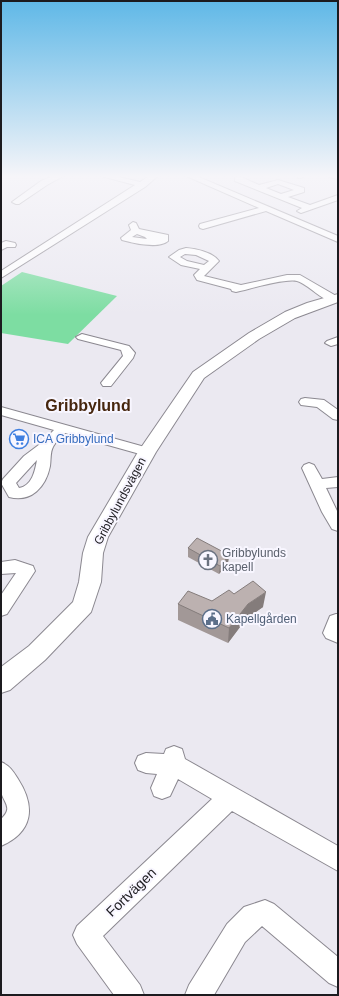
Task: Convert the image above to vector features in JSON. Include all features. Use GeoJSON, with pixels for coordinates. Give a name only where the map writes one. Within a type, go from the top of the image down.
{"type":"FeatureCollection","features":[{"type":"Feature","properties":{"kind":"street"},"geometry":{"type":"LineString","coordinates":[[1,275],[85,221]]}},
{"type":"Feature","properties":{"kind":"street"},"geometry":{"type":"LineString","coordinates":[[205,224],[215,221]]}},
{"type":"Feature","properties":{"kind":"street"},"geometry":{"type":"LineString","coordinates":[[297,221],[338,239]]}},
{"type":"Feature","properties":{"kind":"street"},"geometry":{"type":"LineString","coordinates":[[138,230],[148,235],[151,239],[149,242]]}},
{"type":"Feature","properties":{"kind":"street"},"geometry":{"type":"LineString","coordinates":[[138,230],[165,237],[164,241],[149,242],[140,242],[125,238],[138,230]]}},
{"type":"Feature","properties":{"kind":"street"},"geometry":{"type":"LineString","coordinates":[[1,247],[6,244],[12,245]]}},
{"type":"Feature","properties":{"kind":"street"},"geometry":{"type":"LineString","coordinates":[[206,268],[199,275],[200,278],[238,289],[287,278],[300,278],[336,298]]}},
{"type":"Feature","properties":{"kind":"street","name":"Gribbylundsvägen"},"geometry":{"type":"LineString","coordinates":[[1,682],[37,653],[83,606],[90,582],[93,554],[98,538],[147,452],[198,375],[254,336],[284,319],[312,306],[336,298]]}},
{"type":"Feature","properties":{"kind":"street"},"geometry":{"type":"LineString","coordinates":[[82,337],[125,348],[128,351],[129,356],[107,383]]}},
{"type":"Feature","properties":{"kind":"street"},"geometry":{"type":"LineString","coordinates":[[305,402],[320,403],[338,416]]}},
{"type":"Feature","properties":{"kind":"street","name":"Gribbylundsvägen"},"geometry":{"type":"LineString","coordinates":[[1,411],[147,452]]}},
{"type":"Feature","properties":{"kind":"street"},"geometry":{"type":"LineString","coordinates":[[45,447],[62,429]]}},
{"type":"Feature","properties":{"kind":"street"},"geometry":{"type":"LineString","coordinates":[[309,468],[336,520]]}},
{"type":"Feature","properties":{"kind":"street"},"geometry":{"type":"LineString","coordinates":[[318,484],[338,482]]}},
{"type":"Feature","properties":{"kind":"street"},"geometry":{"type":"LineString","coordinates":[[1,568],[15,566],[27,571],[1,609]]}},
{"type":"Feature","properties":{"kind":"street"},"geometry":{"type":"LineString","coordinates":[[162,788],[174,760]]}},
{"type":"Feature","properties":{"kind":"street"},"geometry":{"type":"LineString","coordinates":[[146,762],[174,760],[230,797],[338,859]]}},
{"type":"Feature","properties":{"kind":"street"},"geometry":{"type":"LineString","coordinates":[[1,773],[18,802],[20,812],[15,822],[1,834]]}},
{"type":"Feature","properties":{"kind":"street","name":"Fortvägen"},"geometry":{"type":"LineString","coordinates":[[130,995],[86,935],[230,797]]}},
{"type":"Feature","properties":{"kind":"street"},"geometry":{"type":"LineString","coordinates":[[199,995],[236,933],[253,916],[265,913],[338,974]]}},
{"type":"Feature","properties":{"kind":"green space"},"geometry":{"type":"Polygon","coordinates":[[[22,272],[117,296],[68,344],[1,333],[1,286],[22,272]]]}},
{"type":"Feature","properties":{"kind":"building"},"geometry":{"type":"Polygon","coordinates":[[[197,538],[229,555],[220,566],[188,548],[197,538]]]}},
{"type":"Feature","properties":{"kind":"building"},"geometry":{"type":"Polygon","coordinates":[[[253,581],[266,592],[248,604],[229,628],[178,604],[188,591],[212,601],[229,590],[234,594],[253,581]]]}},
{"type":"Feature","properties":{"kind":"place","name":"ICA Gribbylund"},"geometry":{"type":"Point","coordinates":[19,439]}},
{"type":"Feature","properties":{"kind":"place","name":"Gribbylunds kapell"},"geometry":{"type":"Point","coordinates":[208,560]}},
{"type":"Feature","properties":{"kind":"place","name":"Kapellgården"},"geometry":{"type":"Point","coordinates":[212,619]}},
{"type":"Feature","properties":{"kind":"district","name":"Gribbylund"},"geometry":{"type":"Point","coordinates":[88,405]}}]}
